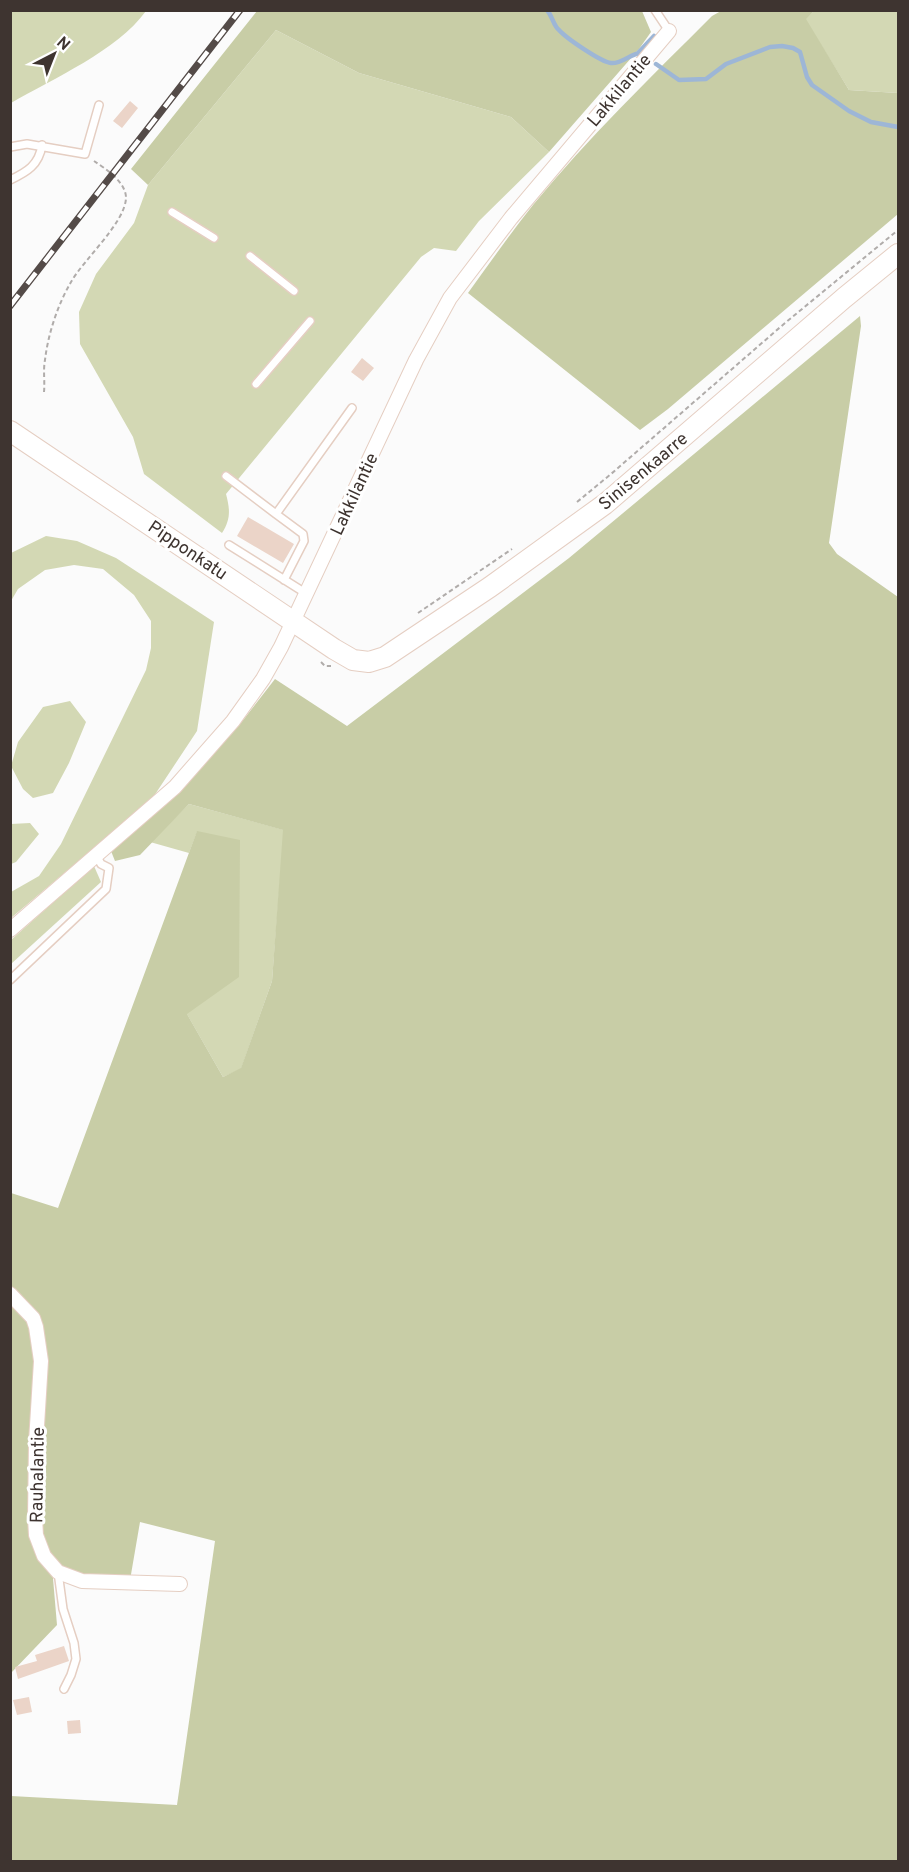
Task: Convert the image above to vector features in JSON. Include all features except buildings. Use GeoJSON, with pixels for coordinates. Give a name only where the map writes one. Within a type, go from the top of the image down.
{"type":"FeatureCollection","features":[{"type":"Feature","properties":{"kind":"street","name":"Lakkilantie"},"geometry":{"type":"LineString","coordinates":[[10,930],[175,787],[233,721],[263,679],[294,622],[416,360],[450,298],[510,218],[669,31]]}},
{"type":"Feature","properties":{"kind":"street","name":"Sinisenkaarre"},"geometry":{"type":"LineString","coordinates":[[369,662],[385,657],[413,639],[605,504],[898,254]]}},
{"type":"Feature","properties":{"kind":"street","name":"Pipponkatu"},"geometry":{"type":"LineString","coordinates":[[10,430],[346,657],[369,662]]}},
{"type":"Feature","properties":{"kind":"street","name":"Rauhalantie"},"geometry":{"type":"LineString","coordinates":[[10,1294],[33,1318],[36,1328],[41,1361],[36,1442],[36,1535],[44,1556],[58,1572]]}},
{"type":"Feature","properties":{"kind":"street"},"geometry":{"type":"LineString","coordinates":[[58,1572],[82,1581],[180,1584]]}},
{"type":"Feature","properties":{"kind":"lane"},"geometry":{"type":"LineString","coordinates":[[655,10],[669,31]]}},
{"type":"Feature","properties":{"kind":"lane"},"geometry":{"type":"LineString","coordinates":[[10,147],[27,144],[42,145],[85,154],[99,105]]}},
{"type":"Feature","properties":{"kind":"lane"},"geometry":{"type":"LineString","coordinates":[[10,180],[28,171],[36,163],[42,145]]}},
{"type":"Feature","properties":{"kind":"lane"},"geometry":{"type":"LineString","coordinates":[[172,212],[214,238]]}},
{"type":"Feature","properties":{"kind":"lane"},"geometry":{"type":"LineString","coordinates":[[250,256],[294,291]]}},
{"type":"Feature","properties":{"kind":"lane"},"geometry":{"type":"LineString","coordinates":[[256,384],[310,321]]}},
{"type":"Feature","properties":{"kind":"lane"},"geometry":{"type":"LineString","coordinates":[[276,514],[352,408]]}},
{"type":"Feature","properties":{"kind":"lane"},"geometry":{"type":"LineString","coordinates":[[226,476],[303,534],[304,542],[284,580]]}},
{"type":"Feature","properties":{"kind":"lane"},"geometry":{"type":"LineString","coordinates":[[229,544],[307,594]]}},
{"type":"Feature","properties":{"kind":"lane"},"geometry":{"type":"LineString","coordinates":[[10,980],[106,889],[109,868],[101,864],[96,855]]}},
{"type":"Feature","properties":{"kind":"lane"},"geometry":{"type":"LineString","coordinates":[[58,1572],[63,1609],[74,1643],[76,1659],[64,1689]]}},
{"type":"Feature","properties":{"kind":"path"},"geometry":{"type":"LineString","coordinates":[[45,392],[45,361],[60,305],[72,281],[117,220],[125,202],[126,196],[122,184],[85,154]]}},
{"type":"Feature","properties":{"kind":"path"},"geometry":{"type":"LineString","coordinates":[[576,503],[785,322],[898,230]]}},
{"type":"Feature","properties":{"kind":"path"},"geometry":{"type":"LineString","coordinates":[[412,618],[519,544]]}},
{"type":"Feature","properties":{"kind":"path"},"geometry":{"type":"LineString","coordinates":[[320,660],[329,667],[346,657]]}},
{"type":"Feature","properties":{"kind":"green space"},"geometry":{"type":"Polygon","coordinates":[[[11,10],[146,11],[119,39],[102,51],[11,103],[11,10]]]}},
{"type":"Feature","properties":{"kind":"green space"},"geometry":{"type":"Polygon","coordinates":[[[257,11],[642,11],[651,32],[639,49],[549,152],[511,117],[359,73],[276,30],[148,185],[131,169],[257,11]]]}},
{"type":"Feature","properties":{"kind":"green space"},"geometry":{"type":"Polygon","coordinates":[[[721,11],[814,11],[806,19],[849,90],[898,93],[898,214],[668,409],[640,430],[468,293],[533,205],[576,156],[620,108],[712,16],[721,11]]]}},
{"type":"Feature","properties":{"kind":"green space"},"geometry":{"type":"Polygon","coordinates":[[[814,11],[898,11],[898,93],[849,90],[805,19],[814,11]]]}},
{"type":"Feature","properties":{"kind":"green space"},"geometry":{"type":"Polygon","coordinates":[[[276,30],[359,73],[511,117],[549,152],[479,221],[456,251],[434,248],[421,257],[226,494],[229,514],[222,533],[144,474],[133,437],[80,344],[79,312],[96,274],[134,223],[148,185],[276,30]]]}},
{"type":"Feature","properties":{"kind":"green space"},"geometry":{"type":"Polygon","coordinates":[[[860,316],[861,326],[829,543],[837,554],[898,597],[898,1861],[11,1861],[11,1796],[177,1805],[215,1541],[140,1522],[129,1586],[52,1567],[57,1625],[11,1673],[11,1193],[58,1208],[197,831],[240,840],[239,977],[187,1014],[223,1077],[241,1068],[272,981],[283,830],[189,804],[140,855],[115,861],[111,851],[181,790],[244,719],[275,679],[347,726],[569,558],[860,316]]]}},
{"type":"Feature","properties":{"kind":"green space"},"geometry":{"type":"Polygon","coordinates":[[[46,536],[77,541],[116,558],[214,622],[197,731],[152,799],[11,918],[11,892],[39,876],[61,844],[146,670],[151,648],[151,621],[134,595],[103,569],[74,565],[45,570],[18,589],[11,601],[11,553],[46,536]]]}},
{"type":"Feature","properties":{"kind":"green space"},"geometry":{"type":"Polygon","coordinates":[[[70,701],[86,722],[69,763],[53,793],[33,798],[23,789],[11,766],[18,742],[43,707],[70,701]]]}},
{"type":"Feature","properties":{"kind":"green space"},"geometry":{"type":"Polygon","coordinates":[[[189,804],[284,830],[272,981],[241,1069],[223,1077],[184,1009],[197,832],[189,853],[150,842],[189,804]]]}},
{"type":"Feature","properties":{"kind":"green space"},"geometry":{"type":"Polygon","coordinates":[[[30,823],[39,834],[16,862],[11,864],[11,824],[30,823]]]}},
{"type":"Feature","properties":{"kind":"green space"},"geometry":{"type":"Polygon","coordinates":[[[94,866],[101,882],[11,964],[11,940],[94,866]]]}},
{"type":"Feature","properties":{"kind":"waterway"},"geometry":{"type":"LineString","coordinates":[[547,10],[555,26],[563,34],[606,62],[615,63],[642,53]]}},
{"type":"Feature","properties":{"kind":"waterway"},"geometry":{"type":"LineString","coordinates":[[638,53],[654,36]]}},
{"type":"Feature","properties":{"kind":"waterway"},"geometry":{"type":"LineString","coordinates":[[656,64],[679,80],[706,79],[726,64],[770,47],[793,48],[800,52],[807,77],[812,85],[849,111],[871,122],[898,127]]}},
{"type":"Feature","properties":{"kind":"railway"},"geometry":{"type":"LineString","coordinates":[[10,306],[240,10]]}}]}
